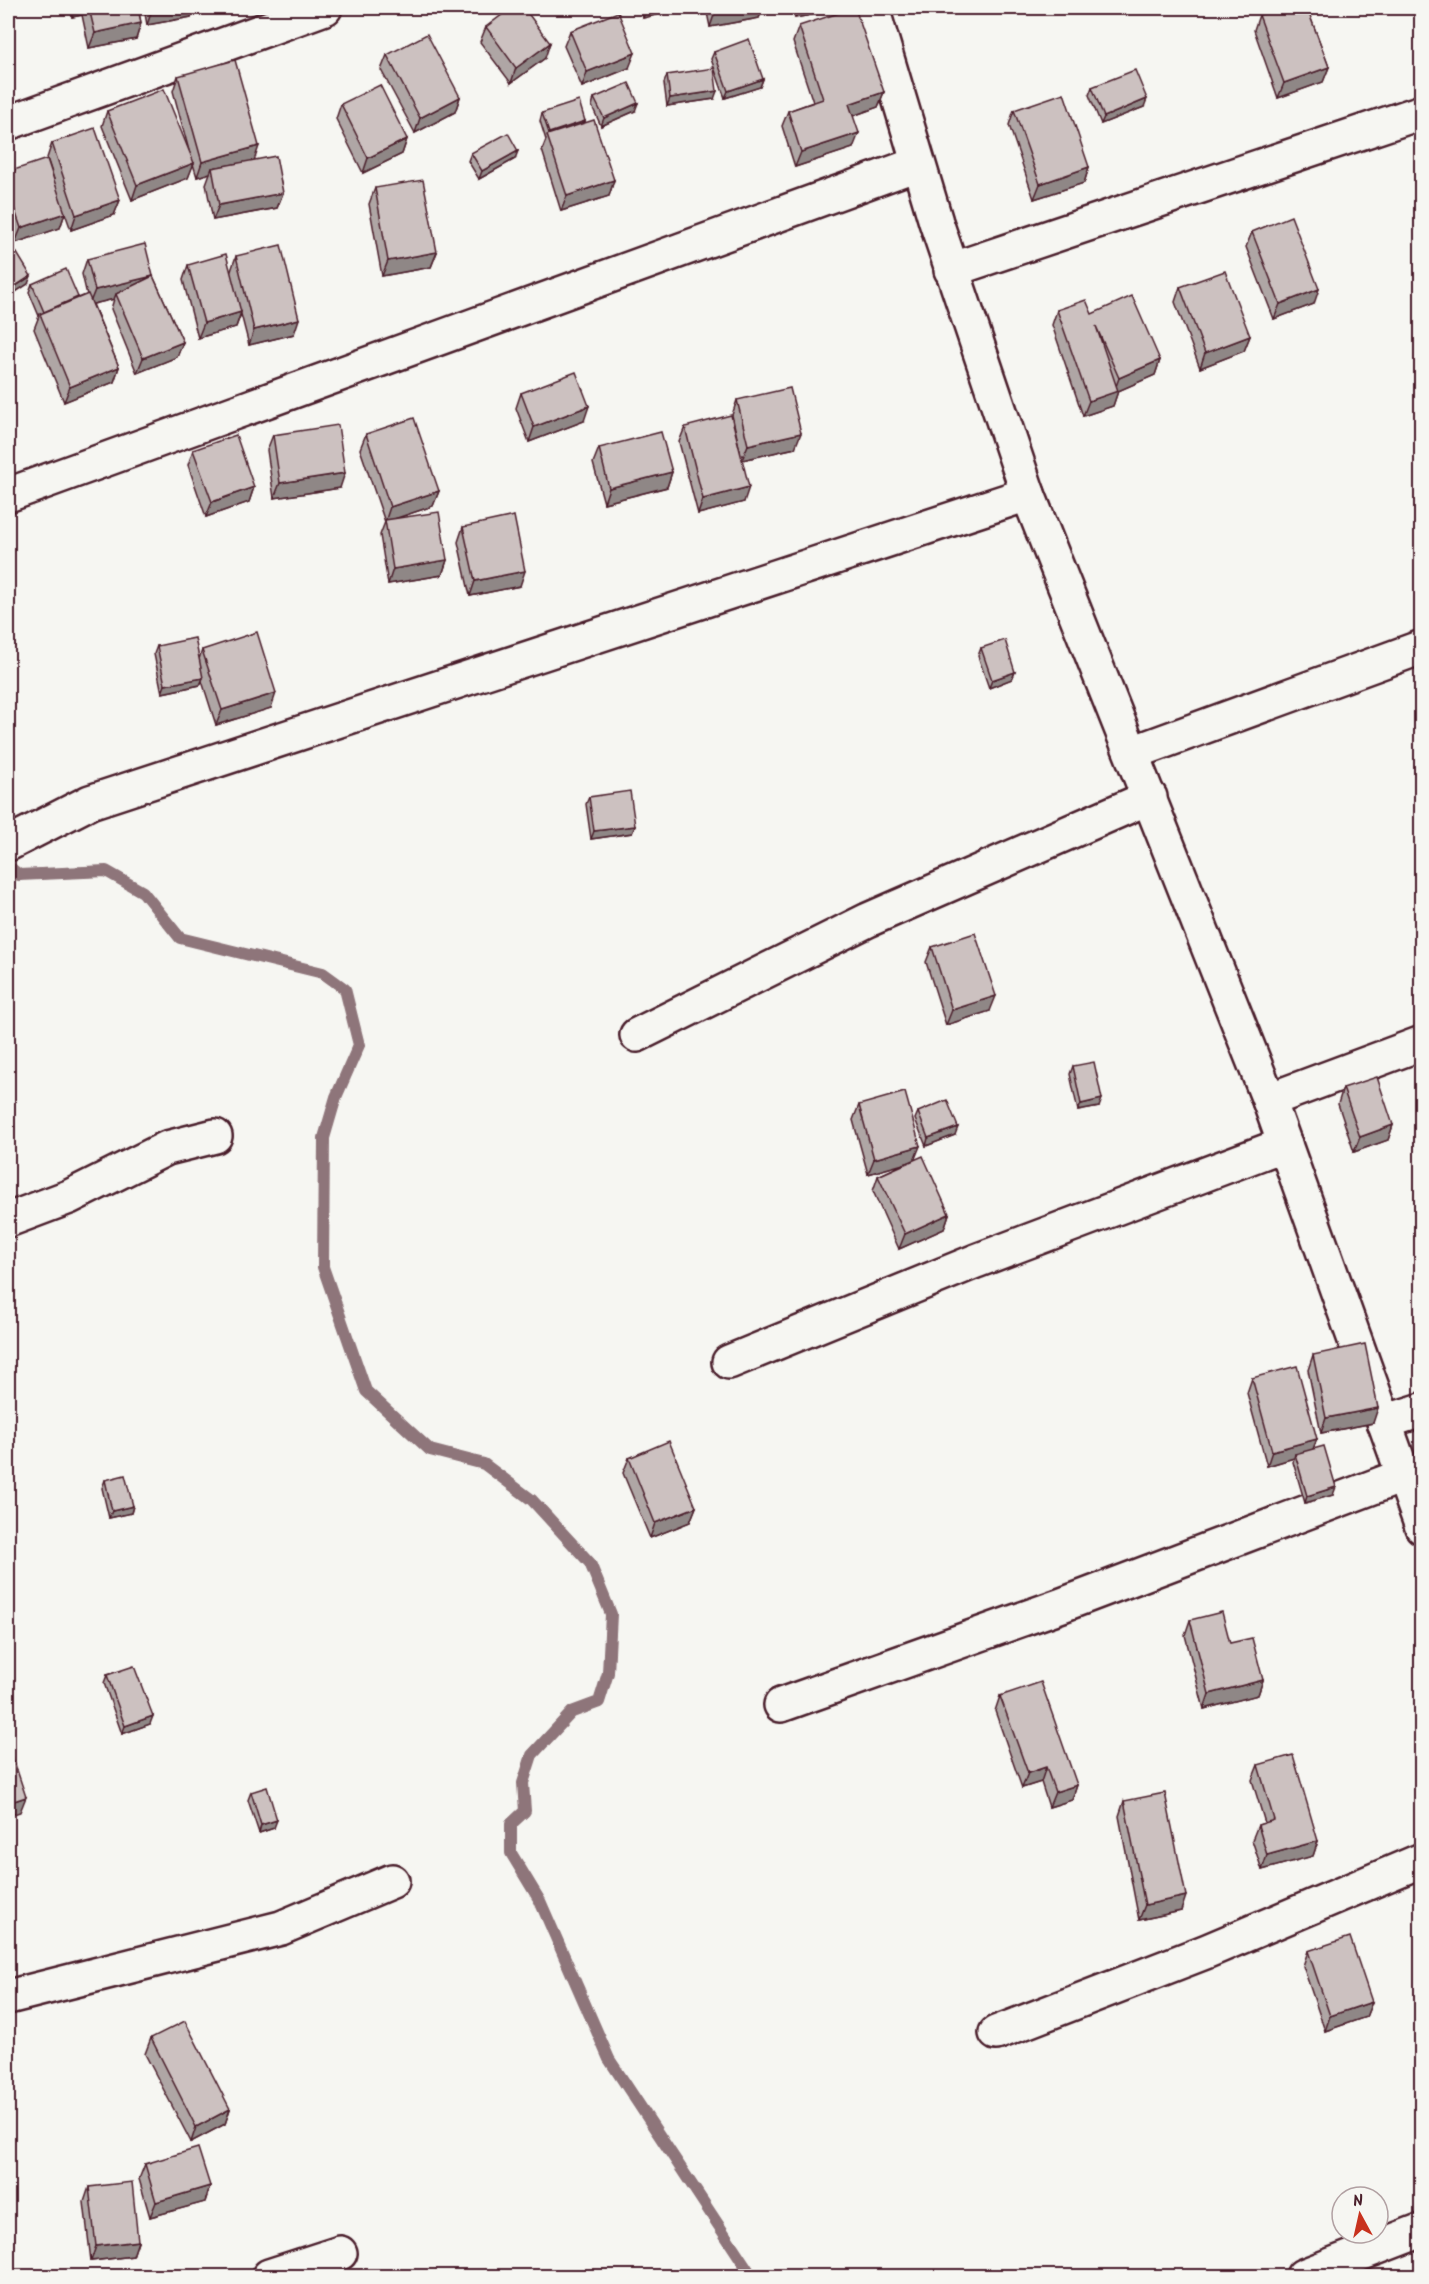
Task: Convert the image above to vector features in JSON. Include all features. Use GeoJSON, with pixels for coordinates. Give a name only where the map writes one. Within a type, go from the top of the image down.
{"type":"FeatureCollection","features":[{"type":"Feature","properties":{"kind":"street"},"geometry":{"type":"LineString","coordinates":[[8,123],[325,8]]}},
{"type":"Feature","properties":{"kind":"street"},"geometry":{"type":"LineString","coordinates":[[872,8],[917,164],[951,270],[1028,494],[1269,1100],[1422,1527]]}},
{"type":"Feature","properties":{"kind":"street"},"geometry":{"type":"LineString","coordinates":[[951,270],[1422,112]]}},
{"type":"Feature","properties":{"kind":"street"},"geometry":{"type":"LineString","coordinates":[[8,495],[917,164]]}},
{"type":"Feature","properties":{"kind":"street"},"geometry":{"type":"LineString","coordinates":[[8,843],[90,802],[1028,494]]}},
{"type":"Feature","properties":{"kind":"street"},"geometry":{"type":"LineString","coordinates":[[1132,753],[1422,647]]}},
{"type":"Feature","properties":{"kind":"street"},"geometry":{"type":"LineString","coordinates":[[637,1035],[868,920],[1150,797]]}},
{"type":"Feature","properties":{"kind":"street"},"geometry":{"type":"LineString","coordinates":[[1269,1100],[1422,1043]]}},
{"type":"Feature","properties":{"kind":"street"},"geometry":{"type":"LineString","coordinates":[[8,1220],[69,1197],[167,1148],[215,1136]]}},
{"type":"Feature","properties":{"kind":"street"},"geometry":{"type":"LineString","coordinates":[[729,1362],[976,1261],[1285,1144]]}},
{"type":"Feature","properties":{"kind":"street"},"geometry":{"type":"LineString","coordinates":[[1384,1422],[1422,1410]]}},
{"type":"Feature","properties":{"kind":"street"},"geometry":{"type":"LineString","coordinates":[[780,1705],[1062,1605],[1402,1476]]}},
{"type":"Feature","properties":{"kind":"street"},"geometry":{"type":"LineString","coordinates":[[996,2033],[1205,1952],[1422,1860]]}},
{"type":"Feature","properties":{"kind":"street"},"geometry":{"type":"LineString","coordinates":[[8,1996],[281,1928],[392,1881]]}},
{"type":"Feature","properties":{"kind":"street"},"geometry":{"type":"LineString","coordinates":[[1303,2277],[1422,2230]]}},
{"type":"Feature","properties":{"kind":"street"},"geometry":{"type":"LineString","coordinates":[[269,2277],[340,2253]]}},
{"type":"Feature","properties":{"kind":"building"},"geometry":{"type":"Polygon","coordinates":[[[89,8],[138,8],[141,23],[95,33],[89,8]]]}},
{"type":"Feature","properties":{"kind":"building"},"geometry":{"type":"Polygon","coordinates":[[[511,8],[524,8],[550,43],[516,68],[486,27],[511,8]]]}},
{"type":"Feature","properties":{"kind":"building"},"geometry":{"type":"Polygon","coordinates":[[[714,8],[740,8],[715,12],[714,8]]]}},
{"type":"Feature","properties":{"kind":"building"},"geometry":{"type":"Polygon","coordinates":[[[855,8],[884,92],[849,104],[859,133],[801,152],[788,111],[823,99],[799,26],[855,8]]]}},
{"type":"Feature","properties":{"kind":"building"},"geometry":{"type":"Polygon","coordinates":[[[1280,8],[1307,8],[1329,67],[1284,83],[1259,15],[1280,8]]]}},
{"type":"Feature","properties":{"kind":"building"},"geometry":{"type":"Polygon","coordinates":[[[618,12],[635,53],[587,72],[570,31],[618,12]]]}},
{"type":"Feature","properties":{"kind":"building"},"geometry":{"type":"Polygon","coordinates":[[[427,34],[460,97],[420,118],[387,55],[427,34]]]}},
{"type":"Feature","properties":{"kind":"building"},"geometry":{"type":"Polygon","coordinates":[[[749,39],[763,79],[728,91],[714,52],[749,39]]]}},
{"type":"Feature","properties":{"kind":"building"},"geometry":{"type":"Polygon","coordinates":[[[235,60],[259,146],[202,162],[178,76],[235,60]]]}},
{"type":"Feature","properties":{"kind":"building"},"geometry":{"type":"Polygon","coordinates":[[[714,68],[717,91],[670,98],[667,75],[714,68]]]}},
{"type":"Feature","properties":{"kind":"building"},"geometry":{"type":"Polygon","coordinates":[[[1135,70],[1147,99],[1104,117],[1092,87],[1135,70]]]}},
{"type":"Feature","properties":{"kind":"building"},"geometry":{"type":"Polygon","coordinates":[[[629,83],[638,103],[604,118],[594,98],[629,83]]]}},
{"type":"Feature","properties":{"kind":"building"},"geometry":{"type":"Polygon","coordinates":[[[380,85],[407,139],[368,158],[341,104],[380,85]]]}},
{"type":"Feature","properties":{"kind":"building"},"geometry":{"type":"Polygon","coordinates":[[[164,89],[194,163],[137,185],[107,111],[164,89]]]}},
{"type":"Feature","properties":{"kind":"building"},"geometry":{"type":"Polygon","coordinates":[[[1064,93],[1089,167],[1040,184],[1014,110],[1064,93]]]}},
{"type":"Feature","properties":{"kind":"building"},"geometry":{"type":"Polygon","coordinates":[[[579,101],[585,121],[549,133],[542,113],[579,101]]]}},
{"type":"Feature","properties":{"kind":"building"},"geometry":{"type":"Polygon","coordinates":[[[594,120],[614,180],[567,196],[547,135],[594,120]]]}},
{"type":"Feature","properties":{"kind":"building"},"geometry":{"type":"Polygon","coordinates":[[[95,128],[120,200],[76,215],[52,143],[95,128]]]}},
{"type":"Feature","properties":{"kind":"building"},"geometry":{"type":"Polygon","coordinates":[[[508,133],[518,151],[482,171],[471,153],[508,133]]]}},
{"type":"Feature","properties":{"kind":"building"},"geometry":{"type":"Polygon","coordinates":[[[276,156],[283,193],[219,205],[212,168],[276,156]]]}},
{"type":"Feature","properties":{"kind":"building"},"geometry":{"type":"Polygon","coordinates":[[[47,159],[65,213],[21,228],[8,190],[8,172],[47,159]]]}},
{"type":"Feature","properties":{"kind":"building"},"geometry":{"type":"Polygon","coordinates":[[[423,180],[437,252],[388,261],[375,188],[423,180]]]}},
{"type":"Feature","properties":{"kind":"building"},"geometry":{"type":"Polygon","coordinates":[[[1291,216],[1319,289],[1280,304],[1252,232],[1291,216]]]}},
{"type":"Feature","properties":{"kind":"building"},"geometry":{"type":"Polygon","coordinates":[[[145,244],[153,276],[95,290],[87,259],[145,244]]]}},
{"type":"Feature","properties":{"kind":"building"},"geometry":{"type":"Polygon","coordinates":[[[12,245],[31,276],[8,291],[8,247],[12,245]]]}},
{"type":"Feature","properties":{"kind":"building"},"geometry":{"type":"Polygon","coordinates":[[[281,245],[299,319],[254,330],[236,256],[281,245]]]}},
{"type":"Feature","properties":{"kind":"building"},"geometry":{"type":"Polygon","coordinates":[[[226,254],[241,312],[204,323],[188,265],[226,254]]]}},
{"type":"Feature","properties":{"kind":"building"},"geometry":{"type":"Polygon","coordinates":[[[66,269],[78,297],[44,312],[32,284],[66,269]]]}},
{"type":"Feature","properties":{"kind":"building"},"geometry":{"type":"Polygon","coordinates":[[[1225,271],[1250,336],[1205,353],[1180,287],[1225,271]]]}},
{"type":"Feature","properties":{"kind":"building"},"geometry":{"type":"Polygon","coordinates":[[[153,276],[183,342],[143,358],[116,294],[153,276]]]}},
{"type":"Feature","properties":{"kind":"building"},"geometry":{"type":"Polygon","coordinates":[[[88,294],[119,367],[70,387],[40,314],[88,294]]]}},
{"type":"Feature","properties":{"kind":"building"},"geometry":{"type":"Polygon","coordinates":[[[1132,296],[1160,360],[1119,378],[1096,326],[1118,391],[1089,401],[1057,310],[1086,300],[1092,314],[1132,296]]]}},
{"type":"Feature","properties":{"kind":"building"},"geometry":{"type":"Polygon","coordinates":[[[576,372],[589,406],[534,427],[521,393],[576,372]]]}},
{"type":"Feature","properties":{"kind":"building"},"geometry":{"type":"Polygon","coordinates":[[[790,388],[801,433],[748,445],[737,400],[790,388]]]}},
{"type":"Feature","properties":{"kind":"building"},"geometry":{"type":"Polygon","coordinates":[[[731,415],[749,487],[703,499],[685,427],[731,415]]]}},
{"type":"Feature","properties":{"kind":"building"},"geometry":{"type":"Polygon","coordinates":[[[414,418],[439,491],[390,507],[366,434],[414,418]]]}},
{"type":"Feature","properties":{"kind":"building"},"geometry":{"type":"Polygon","coordinates":[[[338,425],[345,473],[280,483],[273,435],[338,425]]]}},
{"type":"Feature","properties":{"kind":"building"},"geometry":{"type":"Polygon","coordinates":[[[661,432],[672,472],[609,488],[599,448],[661,432]]]}},
{"type":"Feature","properties":{"kind":"building"},"geometry":{"type":"Polygon","coordinates":[[[236,435],[254,487],[212,502],[193,450],[236,435]]]}},
{"type":"Feature","properties":{"kind":"building"},"geometry":{"type":"Polygon","coordinates":[[[439,512],[447,560],[393,569],[385,520],[439,512]]]}},
{"type":"Feature","properties":{"kind":"building"},"geometry":{"type":"Polygon","coordinates":[[[514,516],[525,571],[475,581],[463,527],[514,516]]]}},
{"type":"Feature","properties":{"kind":"building"},"geometry":{"type":"Polygon","coordinates":[[[257,632],[276,693],[222,710],[202,650],[257,632]]]}},
{"type":"Feature","properties":{"kind":"building"},"geometry":{"type":"Polygon","coordinates":[[[195,638],[203,678],[165,685],[157,646],[195,638]]]}},
{"type":"Feature","properties":{"kind":"building"},"geometry":{"type":"Polygon","coordinates":[[[1005,640],[1015,672],[992,680],[981,648],[1005,640]]]}},
{"type":"Feature","properties":{"kind":"building"},"geometry":{"type":"Polygon","coordinates":[[[630,791],[635,826],[594,831],[589,797],[630,791]]]}},
{"type":"Feature","properties":{"kind":"building"},"geometry":{"type":"Polygon","coordinates":[[[975,933],[996,996],[952,1010],[932,947],[975,933]]]}},
{"type":"Feature","properties":{"kind":"building"},"geometry":{"type":"Polygon","coordinates":[[[1094,1062],[1102,1099],[1081,1104],[1073,1066],[1094,1062]]]}},
{"type":"Feature","properties":{"kind":"building"},"geometry":{"type":"Polygon","coordinates":[[[1377,1077],[1393,1125],[1360,1137],[1343,1088],[1377,1077]]]}},
{"type":"Feature","properties":{"kind":"building"},"geometry":{"type":"Polygon","coordinates":[[[905,1092],[920,1146],[874,1159],[859,1105],[905,1092]]]}},
{"type":"Feature","properties":{"kind":"building"},"geometry":{"type":"Polygon","coordinates":[[[947,1100],[958,1127],[928,1138],[918,1112],[947,1100]]]}},
{"type":"Feature","properties":{"kind":"building"},"geometry":{"type":"Polygon","coordinates":[[[923,1156],[949,1214],[905,1234],[878,1176],[923,1156]]]}},
{"type":"Feature","properties":{"kind":"building"},"geometry":{"type":"Polygon","coordinates":[[[1365,1344],[1378,1408],[1326,1418],[1313,1355],[1365,1344]]]}},
{"type":"Feature","properties":{"kind":"building"},"geometry":{"type":"Polygon","coordinates":[[[1297,1366],[1317,1439],[1272,1451],[1252,1378],[1297,1366]]]}},
{"type":"Feature","properties":{"kind":"building"},"geometry":{"type":"Polygon","coordinates":[[[669,1441],[696,1507],[655,1523],[629,1458],[669,1441]]]}},
{"type":"Feature","properties":{"kind":"building"},"geometry":{"type":"Polygon","coordinates":[[[1324,1446],[1336,1487],[1307,1496],[1295,1454],[1324,1446]]]}},
{"type":"Feature","properties":{"kind":"building"},"geometry":{"type":"Polygon","coordinates":[[[125,1475],[133,1506],[112,1511],[105,1480],[125,1475]]]}},
{"type":"Feature","properties":{"kind":"building"},"geometry":{"type":"Polygon","coordinates":[[[1222,1612],[1230,1643],[1252,1638],[1263,1680],[1209,1694],[1190,1620],[1222,1612]]]}},
{"type":"Feature","properties":{"kind":"building"},"geometry":{"type":"Polygon","coordinates":[[[134,1666],[153,1716],[125,1726],[107,1675],[134,1666]]]}},
{"type":"Feature","properties":{"kind":"building"},"geometry":{"type":"Polygon","coordinates":[[[1041,1682],[1077,1785],[1055,1792],[1046,1767],[1028,1773],[1000,1696],[1041,1682]]]}},
{"type":"Feature","properties":{"kind":"building"},"geometry":{"type":"Polygon","coordinates":[[[8,1743],[26,1797],[8,1803],[8,1743]]]}},
{"type":"Feature","properties":{"kind":"building"},"geometry":{"type":"Polygon","coordinates":[[[1293,1755],[1318,1841],[1267,1855],[1258,1825],[1274,1820],[1258,1765],[1293,1755]]]}},
{"type":"Feature","properties":{"kind":"building"},"geometry":{"type":"Polygon","coordinates":[[[267,1787],[277,1820],[261,1825],[251,1792],[267,1787]]]}},
{"type":"Feature","properties":{"kind":"building"},"geometry":{"type":"Polygon","coordinates":[[[1165,1793],[1186,1896],[1145,1905],[1124,1801],[1165,1793]]]}},
{"type":"Feature","properties":{"kind":"building"},"geometry":{"type":"Polygon","coordinates":[[[1350,1937],[1372,2002],[1330,2016],[1308,1951],[1350,1937]]]}},
{"type":"Feature","properties":{"kind":"building"},"geometry":{"type":"Polygon","coordinates":[[[185,2021],[230,2109],[196,2127],[151,2038],[185,2021]]]}},
{"type":"Feature","properties":{"kind":"building"},"geometry":{"type":"Polygon","coordinates":[[[198,2148],[210,2186],[156,2202],[145,2164],[198,2148]]]}},
{"type":"Feature","properties":{"kind":"building"},"geometry":{"type":"Polygon","coordinates":[[[132,2182],[138,2241],[96,2246],[89,2187],[132,2182]]]}},
{"type":"Feature","properties":{"kind":"waterway"},"geometry":{"type":"LineString","coordinates":[[8,866],[19,875],[106,871],[143,892],[180,938],[323,973],[345,989],[359,1045],[336,1097],[324,1138],[323,1267],[366,1391],[430,1450],[484,1464],[532,1500],[590,1563],[611,1614],[608,1673],[599,1702],[572,1712],[532,1755],[523,1783],[525,1811],[511,1824],[511,1853],[540,1901],[609,2059],[752,2276]]}}]}
